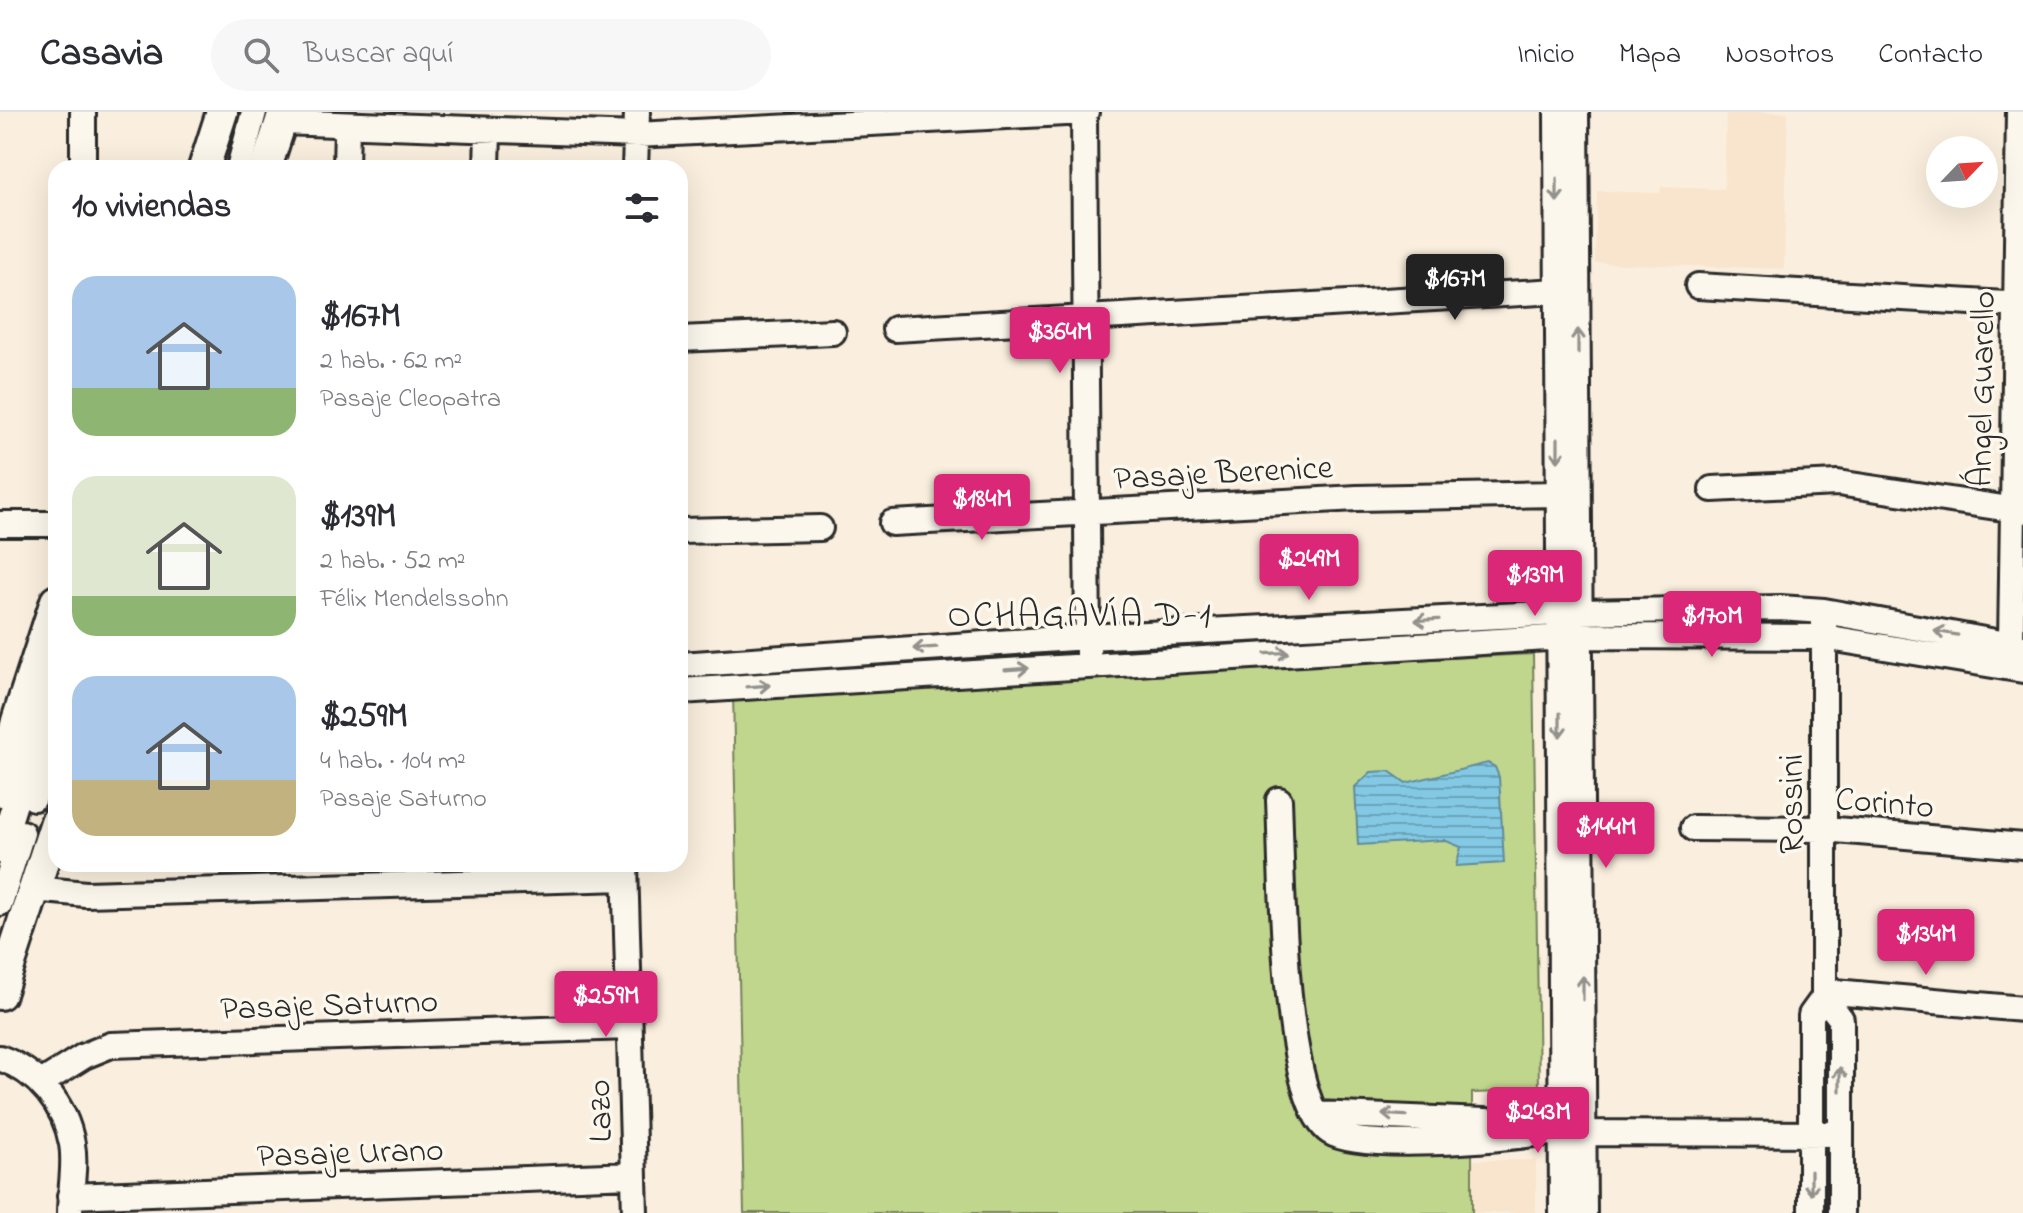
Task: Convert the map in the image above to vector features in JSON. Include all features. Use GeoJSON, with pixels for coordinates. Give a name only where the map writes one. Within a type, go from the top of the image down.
{"type":"FeatureCollection","features":[{"type":"Feature","properties":{"kind":"main road"},"geometry":{"type":"LineString","coordinates":[[207,160],[222,112]]}},
{"type":"Feature","properties":{"kind":"main road"},"geometry":{"type":"LineString","coordinates":[[267,160],[273,115]]}},
{"type":"Feature","properties":{"kind":"main road"},"geometry":{"type":"LineString","coordinates":[[0,791],[35,737],[48,653]]}},
{"type":"Feature","properties":{"kind":"main road"},"geometry":{"type":"LineString","coordinates":[[0,994],[48,846]]}},
{"type":"Feature","properties":{"kind":"street"},"geometry":{"type":"LineString","coordinates":[[83,112],[83,160]]}},
{"type":"Feature","properties":{"kind":"street"},"geometry":{"type":"LineString","coordinates":[[222,160],[237,112]]}},
{"type":"Feature","properties":{"kind":"street"},"geometry":{"type":"LineString","coordinates":[[244,160],[273,115],[347,125],[488,130],[636,123],[1085,112],[1088,664]]}},
{"type":"Feature","properties":{"kind":"street"},"geometry":{"type":"LineString","coordinates":[[1557,112],[1558,291],[1568,402],[1559,494],[1570,625]]}},
{"type":"Feature","properties":{"kind":"street"},"geometry":{"type":"LineString","coordinates":[[1562,1213],[1563,1133],[1572,1022],[1568,402],[1576,112]]}},
{"type":"Feature","properties":{"kind":"street","name":"Ángel Guarello"},"geometry":{"type":"LineString","coordinates":[[2016,657],[2019,112]]}},
{"type":"Feature","properties":{"kind":"street"},"geometry":{"type":"LineString","coordinates":[[635,160],[636,123]]}},
{"type":"Feature","properties":{"kind":"street"},"geometry":{"type":"LineString","coordinates":[[346,160],[347,125]]}},
{"type":"Feature","properties":{"kind":"street"},"geometry":{"type":"LineString","coordinates":[[487,160],[488,130]]}},
{"type":"Feature","properties":{"kind":"street"},"geometry":{"type":"LineString","coordinates":[[1698,286],[2020,304]]}},
{"type":"Feature","properties":{"kind":"street"},"geometry":{"type":"LineString","coordinates":[[895,329],[1558,291]]}},
{"type":"Feature","properties":{"kind":"street"},"geometry":{"type":"LineString","coordinates":[[688,339],[833,332]]}},
{"type":"Feature","properties":{"kind":"street"},"geometry":{"type":"LineString","coordinates":[[1712,489],[1838,483],[2017,510]]}},
{"type":"Feature","properties":{"kind":"street","name":"Pasaje Berenice"},"geometry":{"type":"LineString","coordinates":[[892,523],[1357,498],[1559,494]]}},
{"type":"Feature","properties":{"kind":"street"},"geometry":{"type":"LineString","coordinates":[[0,524],[48,524]]}},
{"type":"Feature","properties":{"kind":"street"},"geometry":{"type":"LineString","coordinates":[[688,531],[820,528]]}},
{"type":"Feature","properties":{"kind":"street"},"geometry":{"type":"LineString","coordinates":[[688,690],[1088,664],[1780,608],[1824,611],[2016,657]]}},
{"type":"Feature","properties":{"kind":"street","name":"Rossini"},"geometry":{"type":"LineString","coordinates":[[1811,1213],[1811,1015],[1824,994],[1824,611]]}},
{"type":"Feature","properties":{"kind":"street"},"geometry":{"type":"LineString","coordinates":[[688,664],[1087,637],[1570,625],[1824,637],[2016,657]]}},
{"type":"Feature","properties":{"kind":"street"},"geometry":{"type":"LineString","coordinates":[[0,851],[48,697]]}},
{"type":"Feature","properties":{"kind":"street"},"geometry":{"type":"LineString","coordinates":[[0,903],[35,737]]}},
{"type":"Feature","properties":{"kind":"street"},"geometry":{"type":"LineString","coordinates":[[1279,800],[1291,1028],[1316,1114],[1331,1133],[1349,1140],[1510,1138],[1563,1133],[1840,1134]]}},
{"type":"Feature","properties":{"kind":"street","name":"Corinto"},"geometry":{"type":"LineString","coordinates":[[1693,828],[1824,829],[2023,846]]}},
{"type":"Feature","properties":{"kind":"street"},"geometry":{"type":"LineString","coordinates":[[34,889],[86,894],[602,872]]}},
{"type":"Feature","properties":{"kind":"street","name":"Lazo"},"geometry":{"type":"LineString","coordinates":[[625,872],[635,1213]]}},
{"type":"Feature","properties":{"kind":"street"},"geometry":{"type":"LineString","coordinates":[[1824,994],[2023,1009]]}},
{"type":"Feature","properties":{"kind":"street","name":"Rossini"},"geometry":{"type":"LineString","coordinates":[[1824,994],[1841,1019],[1841,1213]]}},
{"type":"Feature","properties":{"kind":"street","name":"Pasaje Saturno"},"geometry":{"type":"LineString","coordinates":[[41,1083],[84,1056],[111,1045],[629,1027]]}},
{"type":"Feature","properties":{"kind":"street"},"geometry":{"type":"LineString","coordinates":[[0,1058],[19,1065],[41,1083],[61,1109],[72,1146],[70,1204]]}},
{"type":"Feature","properties":{"kind":"street"},"geometry":{"type":"LineString","coordinates":[[1563,1133],[1584,1213]]}},
{"type":"Feature","properties":{"kind":"street","name":"Pasaje Urano"},"geometry":{"type":"LineString","coordinates":[[70,1204],[633,1175]]}},
{"type":"Feature","properties":{"kind":"shaded area"},"geometry":{"type":"Polygon","coordinates":[[[1726,112],[1788,112],[1784,269],[1595,263],[1597,191],[1660,193],[1661,187],[1724,189],[1726,112]]]}},
{"type":"Feature","properties":{"kind":"shaded area"},"geometry":{"type":"Polygon","coordinates":[[[1472,1160],[1536,1160],[1536,1213],[1472,1213],[1472,1160]]]}},
{"type":"Feature","properties":{"kind":"green space"},"geometry":{"type":"Polygon","coordinates":[[[1533,654],[1539,1091],[1472,1093],[1472,1213],[744,1213],[733,693],[1533,654]]]}},
{"type":"Feature","properties":{"kind":"water"},"geometry":{"type":"Polygon","coordinates":[[[1488,763],[1495,767],[1499,777],[1504,863],[1456,866],[1461,847],[1444,840],[1358,845],[1355,787],[1371,772],[1389,771],[1406,783],[1488,763]]]}},
{"type":"Feature","properties":{"kind":"district","name":"OCHAGAVÍA D-1"},"geometry":{"type":"Point","coordinates":[1080,613]}}]}
